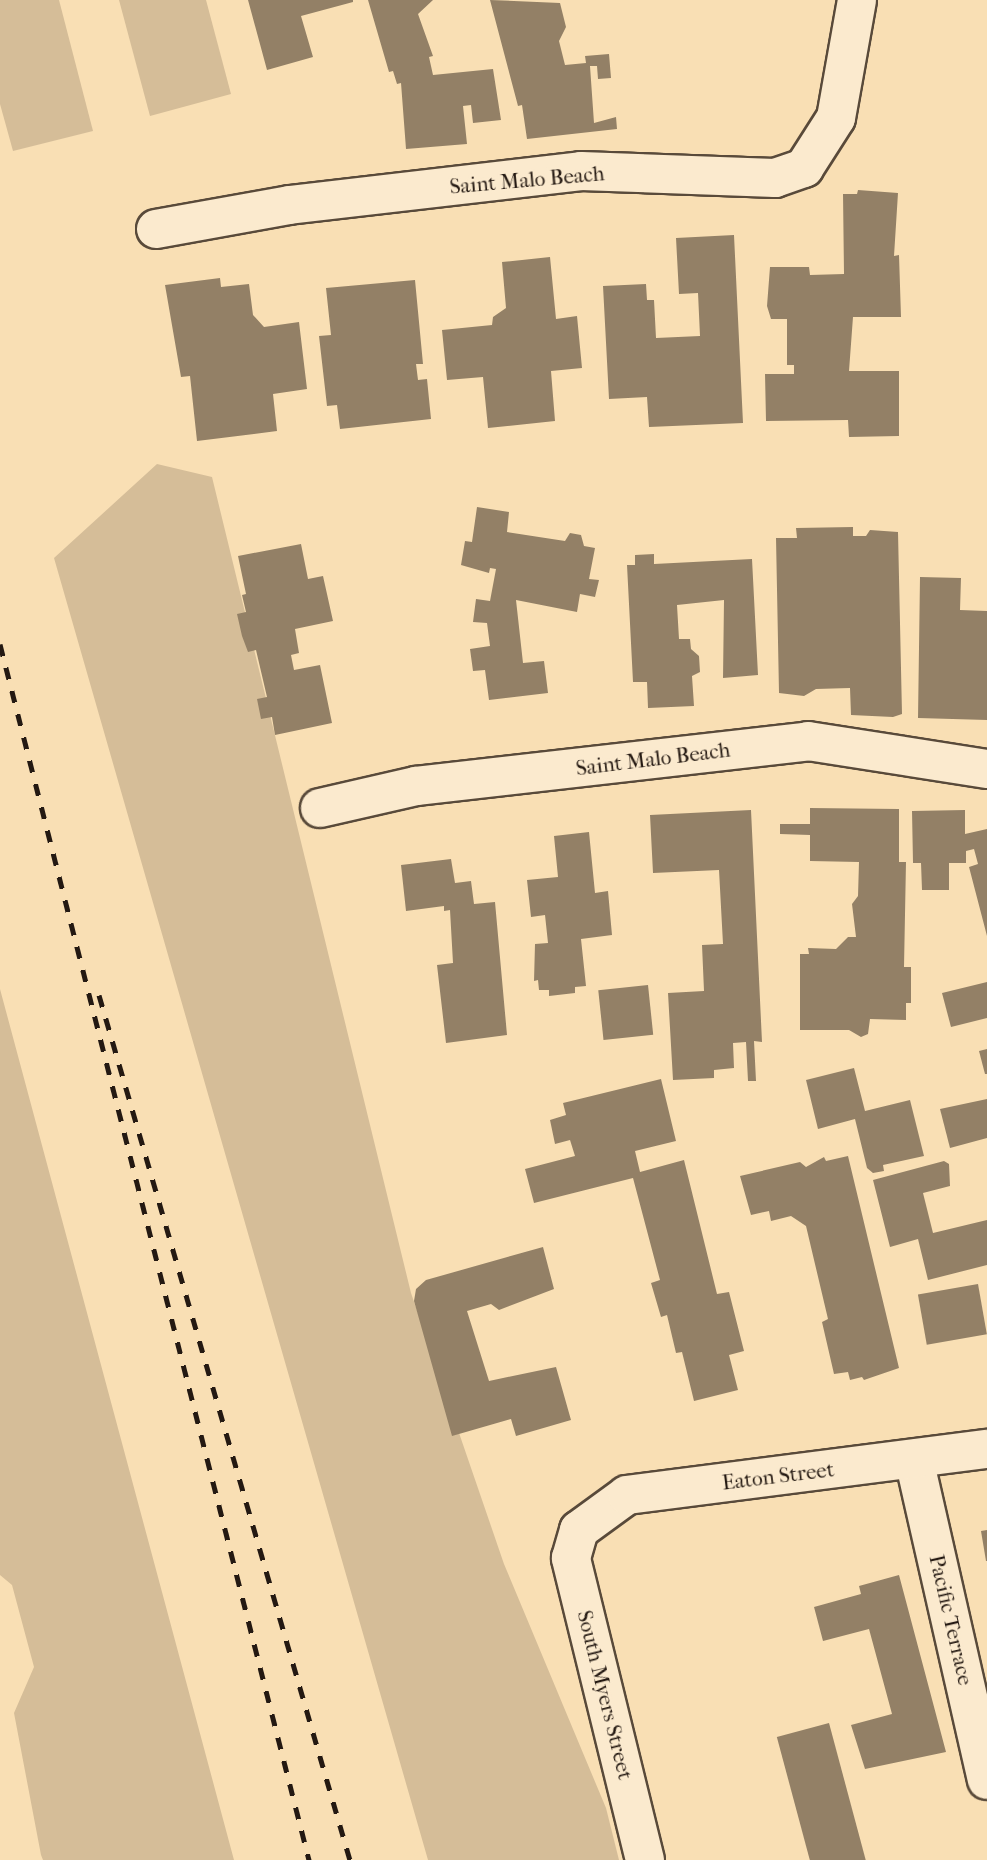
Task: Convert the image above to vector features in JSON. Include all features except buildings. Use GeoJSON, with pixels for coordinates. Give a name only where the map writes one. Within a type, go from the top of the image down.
{"type":"FeatureCollection","features":[{"type":"Feature","properties":{"kind":"street","name":"Saint Malo Beach"},"geometry":{"type":"LineString","coordinates":[[156,229],[289,205],[581,171],[775,178],[804,168],[836,118],[857,0]]}},
{"type":"Feature","properties":{"kind":"street","name":"Saint Malo Beach"},"geometry":{"type":"LineString","coordinates":[[320,808],[416,786],[808,741],[987,769]]}},
{"type":"Feature","properties":{"kind":"street","name":"Eaton Street"},"geometry":{"type":"LineString","coordinates":[[579,1530],[627,1495],[987,1449]]}},
{"type":"Feature","properties":{"kind":"street","name":"Pacific Terrace"},"geometry":{"type":"LineString","coordinates":[[914,1459],[987,1780]]}},
{"type":"Feature","properties":{"kind":"street","name":"South Myers Street"},"geometry":{"type":"LineString","coordinates":[[579,1530],[571,1558],[645,1860]]}},
{"type":"Feature","properties":{"kind":"shaded area"},"geometry":{"type":"Polygon","coordinates":[[[0,0],[59,0],[93,131],[13,151],[0,104],[0,0]]]}},
{"type":"Feature","properties":{"kind":"shaded area"},"geometry":{"type":"Polygon","coordinates":[[[119,0],[206,0],[231,94],[150,116],[119,0]]]}},
{"type":"Feature","properties":{"kind":"shaded area"},"geometry":{"type":"Polygon","coordinates":[[[157,464],[212,477],[411,1293],[504,1564],[606,1808],[619,1860],[428,1860],[54,558],[157,464]]]}},
{"type":"Feature","properties":{"kind":"shaded area"},"geometry":{"type":"Polygon","coordinates":[[[0,989],[234,1860],[43,1860],[41,1855],[14,1713],[34,1667],[12,1585],[0,1575],[0,989]]]}},
{"type":"Feature","properties":{"kind":"railway"},"geometry":{"type":"LineString","coordinates":[[0,644],[309,1860]]}},
{"type":"Feature","properties":{"kind":"railway"},"geometry":{"type":"LineString","coordinates":[[99,995],[350,1860]]}}]}
